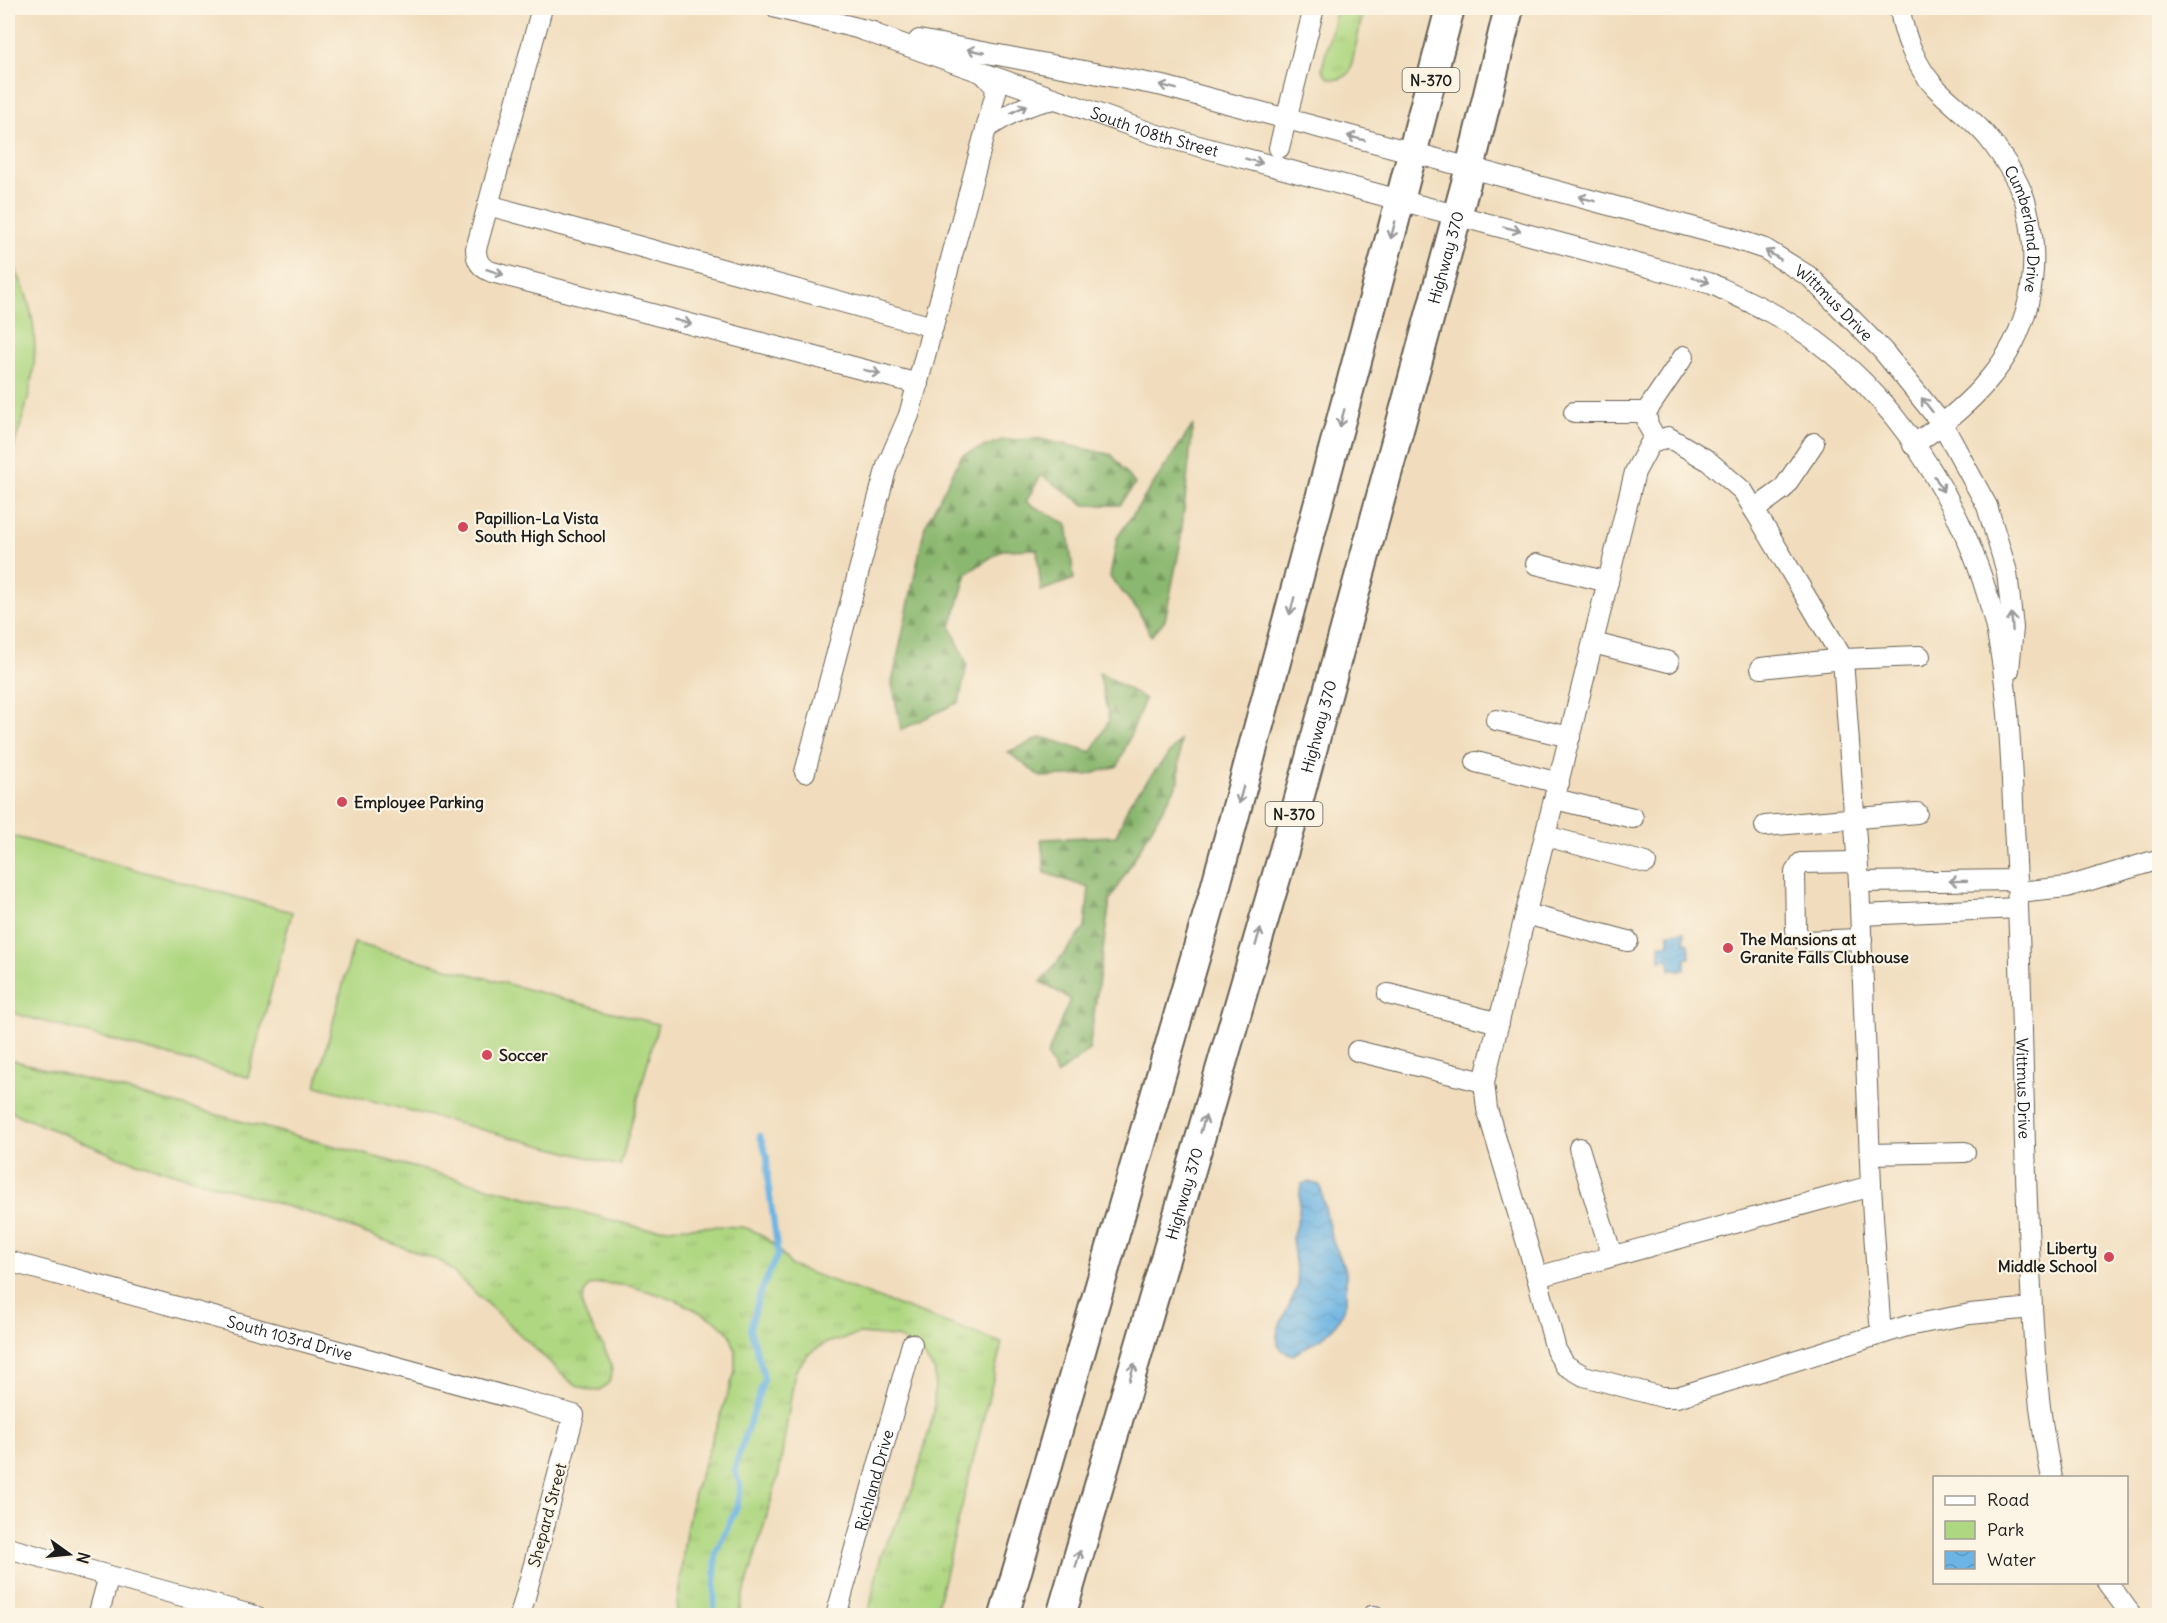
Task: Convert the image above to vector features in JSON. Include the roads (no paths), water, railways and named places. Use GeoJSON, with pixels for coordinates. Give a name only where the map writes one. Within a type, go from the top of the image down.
{"type":"FeatureCollection","features":[{"type":"Feature","properties":{"kind":"highway","name":"N-370"},"geometry":{"type":"LineString","coordinates":[[1004,1616],[1216,885],[1450,8]]}},
{"type":"Feature","properties":{"kind":"highway","name":"Highway 370"},"geometry":{"type":"LineString","coordinates":[[1061,1616],[1297,806],[1470,168],[1509,8]]}},
{"type":"Feature","properties":{"kind":"street"},"geometry":{"type":"LineString","coordinates":[[542,8],[488,205],[476,254],[478,263],[488,271],[918,384]]}},
{"type":"Feature","properties":{"kind":"street","name":"South 108th Street"},"geometry":{"type":"LineString","coordinates":[[777,8],[860,29],[1163,86],[1413,153]]}},
{"type":"Feature","properties":{"kind":"street"},"geometry":{"type":"LineString","coordinates":[[1279,148],[1314,8]]}},
{"type":"Feature","properties":{"kind":"street","name":"Cumberland Drive"},"geometry":{"type":"LineString","coordinates":[[1899,8],[1902,24],[1925,74],[1935,87],[1988,137],[2008,165],[2024,196],[2035,260],[2031,293],[2022,323],[2008,352],[1989,379],[1942,425],[1913,445]]}},
{"type":"Feature","properties":{"kind":"street","name":"South 108th Street"},"geometry":{"type":"LineString","coordinates":[[860,29],[1154,134],[1456,214]]}},
{"type":"Feature","properties":{"kind":"street"},"geometry":{"type":"LineString","coordinates":[[805,772],[887,466],[909,415],[987,128],[996,92],[994,85],[983,73]]}},
{"type":"Feature","properties":{"kind":"street"},"geometry":{"type":"LineString","coordinates":[[987,128],[1019,108],[1055,99]]}},
{"type":"Feature","properties":{"kind":"street","name":"Wittmus Drive"},"geometry":{"type":"LineString","coordinates":[[1413,153],[1729,237],[1765,249],[1810,277],[1883,351],[1942,425],[1987,506],[2007,572],[2013,628],[2006,701]]}},
{"type":"Feature","properties":{"kind":"street"},"geometry":{"type":"LineString","coordinates":[[488,205],[933,327]]}},
{"type":"Feature","properties":{"kind":"street","name":"Wittmus Drive"},"geometry":{"type":"LineString","coordinates":[[1456,214],[1712,284],[1772,312],[1818,341],[1898,420],[1937,480],[1965,535],[1981,576],[1996,633],[2006,701],[2018,893],[2025,1091],[2023,1132],[2035,1373],[2052,1476]]}},
{"type":"Feature","properties":{"kind":"street"},"geometry":{"type":"LineString","coordinates":[[1657,441],[1648,425],[1646,412],[1684,356]]}},
{"type":"Feature","properties":{"kind":"street"},"geometry":{"type":"LineString","coordinates":[[1574,412],[1646,412]]}},
{"type":"Feature","properties":{"kind":"street"},"geometry":{"type":"LineString","coordinates":[[1884,1333],[1880,1322],[1871,1186],[1861,915],[1843,658],[1743,491],[1707,460],[1668,437],[1650,444],[1635,472],[1484,1082],[1487,1108],[1537,1277],[1553,1340],[1564,1365],[1584,1376],[1662,1397],[1677,1397],[1907,1326],[1970,1314],[2032,1308]]}},
{"type":"Feature","properties":{"kind":"street"},"geometry":{"type":"LineString","coordinates":[[1754,510],[1783,489],[1814,443]]}},
{"type":"Feature","properties":{"kind":"street"},"geometry":{"type":"LineString","coordinates":[[1536,564],[1608,582]]}},
{"type":"Feature","properties":{"kind":"street"},"geometry":{"type":"LineString","coordinates":[[1593,643],[1669,662]]}},
{"type":"Feature","properties":{"kind":"street"},"geometry":{"type":"LineString","coordinates":[[1761,668],[1843,658],[1920,656]]}},
{"type":"Feature","properties":{"kind":"street"},"geometry":{"type":"LineString","coordinates":[[1496,720],[1570,737]]}},
{"type":"Feature","properties":{"kind":"street"},"geometry":{"type":"LineString","coordinates":[[1476,762],[1632,818]]}},
{"type":"Feature","properties":{"kind":"street"},"geometry":{"type":"LineString","coordinates":[[1765,826],[1917,813]]}},
{"type":"Feature","properties":{"kind":"street"},"geometry":{"type":"LineString","coordinates":[[1546,836],[1646,863]]}},
{"type":"Feature","properties":{"kind":"street"},"geometry":{"type":"LineString","coordinates":[[1861,915],[2067,887],[2160,859]]}},
{"type":"Feature","properties":{"kind":"street"},"geometry":{"type":"LineString","coordinates":[[1857,862],[1801,863],[1795,872],[1796,933],[1804,941],[1862,939]]}},
{"type":"Feature","properties":{"kind":"street"},"geometry":{"type":"LineString","coordinates":[[1859,882],[2018,893]]}},
{"type":"Feature","properties":{"kind":"street"},"geometry":{"type":"LineString","coordinates":[[1526,914],[1628,941]]}},
{"type":"Feature","properties":{"kind":"street"},"geometry":{"type":"LineString","coordinates":[[1388,994],[1499,1023]]}},
{"type":"Feature","properties":{"kind":"street"},"geometry":{"type":"LineString","coordinates":[[1357,1051],[1484,1082]]}},
{"type":"Feature","properties":{"kind":"street"},"geometry":{"type":"LineString","coordinates":[[1579,1148],[1612,1256]]}},
{"type":"Feature","properties":{"kind":"street"},"geometry":{"type":"LineString","coordinates":[[1870,1154],[1965,1152]]}},
{"type":"Feature","properties":{"kind":"street"},"geometry":{"type":"LineString","coordinates":[[1537,1277],[1871,1186]]}},
{"type":"Feature","properties":{"kind":"street","name":"South 103rd Drive"},"geometry":{"type":"LineString","coordinates":[[8,1261],[574,1415]]}},
{"type":"Feature","properties":{"kind":"street","name":"Richland Drive"},"geometry":{"type":"LineString","coordinates":[[836,1616],[912,1344]]}},
{"type":"Feature","properties":{"kind":"street","name":"Shepard Street"},"geometry":{"type":"LineString","coordinates":[[520,1616],[574,1415]]}},
{"type":"Feature","properties":{"kind":"street"},"geometry":{"type":"LineString","coordinates":[[8,1548],[255,1616]]}},
{"type":"Feature","properties":{"kind":"street"},"geometry":{"type":"LineString","coordinates":[[98,1616],[109,1576]]}},
{"type":"Feature","properties":{"kind":"street"},"geometry":{"type":"LineString","coordinates":[[2108,1584],[2132,1616]]}},
{"type":"Feature","properties":{"kind":"water"},"geometry":{"type":"Polygon","coordinates":[[[1684,932],[1685,943],[1689,943],[1690,958],[1685,959],[1685,970],[1670,970],[1669,959],[1660,960],[1660,944],[1669,944],[1669,933],[1684,932]]]}},
{"type":"Feature","properties":{"kind":"water"},"geometry":{"type":"Polygon","coordinates":[[[1308,1182],[1320,1185],[1331,1236],[1346,1272],[1346,1302],[1334,1327],[1322,1338],[1293,1355],[1283,1351],[1278,1344],[1277,1335],[1298,1286],[1292,1238],[1299,1214],[1302,1184],[1308,1182]]]}},
{"type":"Feature","properties":{"kind":"waterway"},"geometry":{"type":"LineString","coordinates":[[714,1616],[716,1552],[737,1507],[740,1493],[740,1485],[735,1472],[737,1460],[764,1380],[750,1329],[760,1293],[778,1254],[768,1182],[767,1156],[760,1136]]}},
{"type":"Feature","properties":{"kind":"place","name":"Papillion-La Vista South High School"},"geometry":{"type":"Point","coordinates":[463,527]}},
{"type":"Feature","properties":{"kind":"place","name":"Employee Parking"},"geometry":{"type":"Point","coordinates":[342,802]}},
{"type":"Feature","properties":{"kind":"place","name":"The Mansions at Granite Falls Clubhouse"},"geometry":{"type":"Point","coordinates":[1728,948]}},
{"type":"Feature","properties":{"kind":"place","name":"Soccer"},"geometry":{"type":"Point","coordinates":[487,1055]}},
{"type":"Feature","properties":{"kind":"place","name":"Liberty Middle School"},"geometry":{"type":"Point","coordinates":[2109,1257]}}]}
